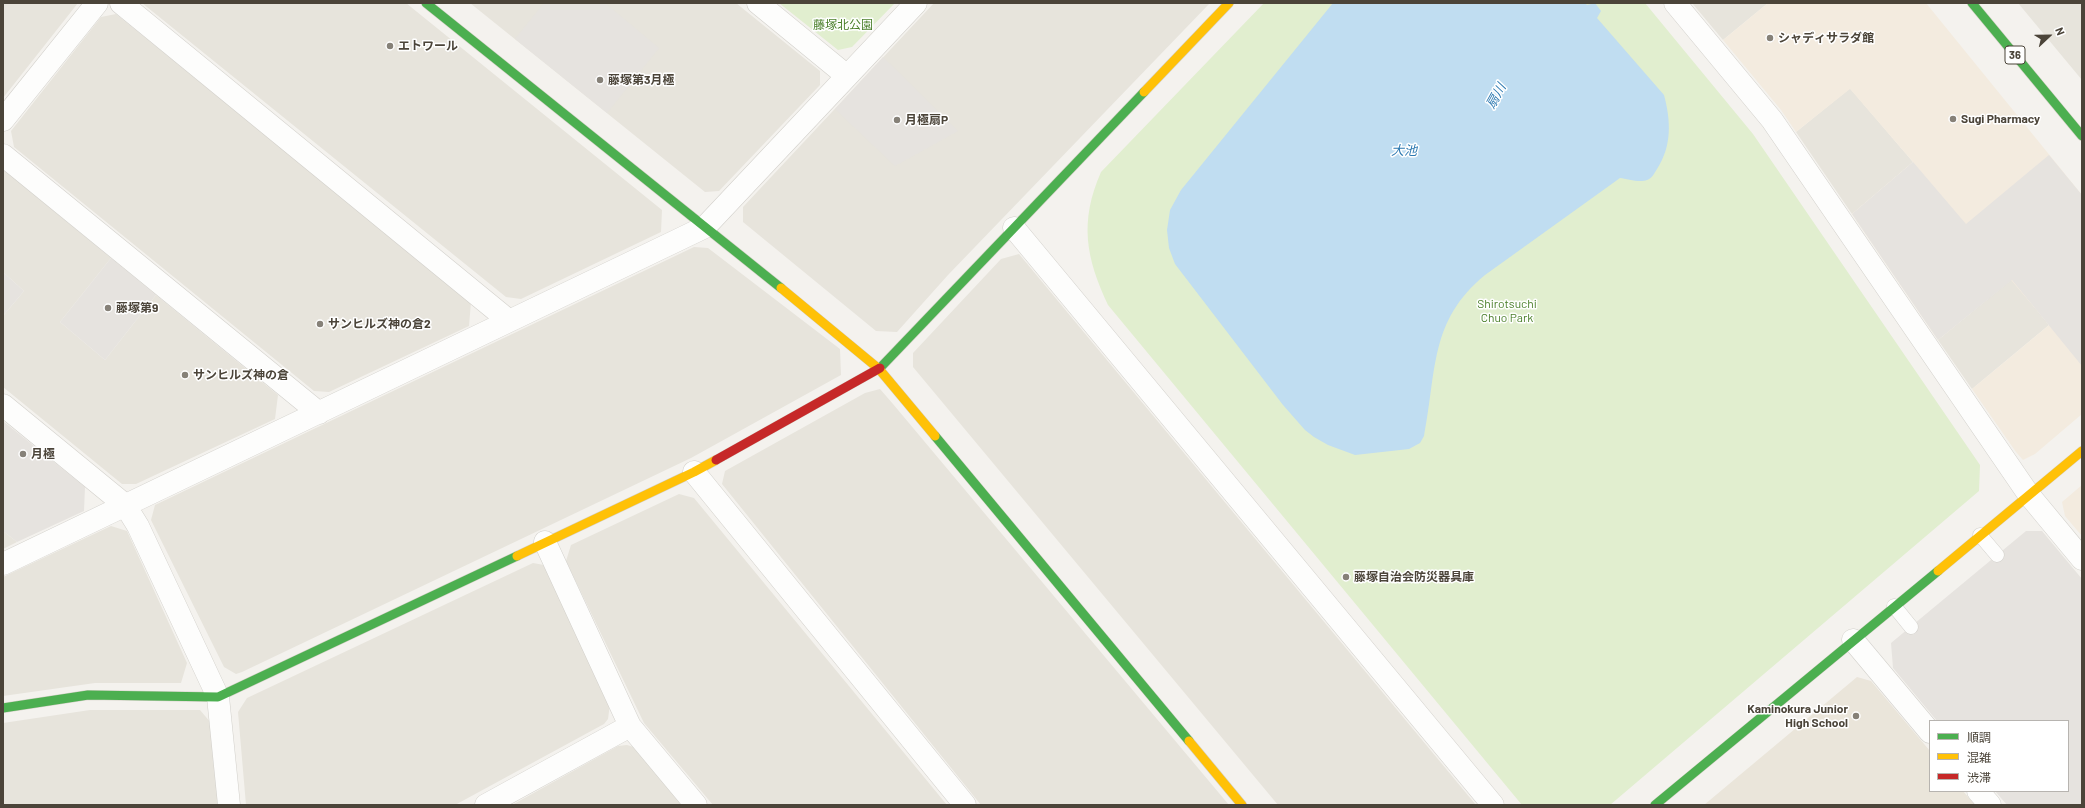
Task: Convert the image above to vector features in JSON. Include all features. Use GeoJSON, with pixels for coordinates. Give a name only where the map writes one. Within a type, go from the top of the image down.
{"type":"FeatureCollection","features":[{"type":"Feature","properties":{"kind":"street"},"geometry":{"type":"LineString","coordinates":[[3,120],[97,3]]}},
{"type":"Feature","properties":{"kind":"street"},"geometry":{"type":"LineString","coordinates":[[121,3],[508,320]]}},
{"type":"Feature","properties":{"kind":"street"},"geometry":{"type":"LineString","coordinates":[[426,3],[879,369],[1242,805]]}},
{"type":"Feature","properties":{"kind":"street"},"geometry":{"type":"LineString","coordinates":[[758,3],[847,76]]}},
{"type":"Feature","properties":{"kind":"street"},"geometry":{"type":"LineString","coordinates":[[3,564],[319,413],[508,320],[705,227],[916,3]]}},
{"type":"Feature","properties":{"kind":"street"},"geometry":{"type":"LineString","coordinates":[[3,708],[88,695],[152,698],[218,696],[694,472],[879,369],[1229,3]]}},
{"type":"Feature","properties":{"kind":"street"},"geometry":{"type":"LineString","coordinates":[[1675,3],[1772,120],[2028,495],[2082,558]]}},
{"type":"Feature","properties":{"kind":"street","name":"36"},"geometry":{"type":"LineString","coordinates":[[1972,3],[2082,136]]}},
{"type":"Feature","properties":{"kind":"street"},"geometry":{"type":"LineString","coordinates":[[3,155],[319,413]]}},
{"type":"Feature","properties":{"kind":"street"},"geometry":{"type":"LineString","coordinates":[[1014,228],[1493,805]]}},
{"type":"Feature","properties":{"kind":"street"},"geometry":{"type":"LineString","coordinates":[[3,405],[125,505],[138,526],[218,696],[229,805]]}},
{"type":"Feature","properties":{"kind":"street"},"geometry":{"type":"LineString","coordinates":[[1655,805],[2082,450]]}},
{"type":"Feature","properties":{"kind":"street"},"geometry":{"type":"LineString","coordinates":[[694,472],[965,805]]}},
{"type":"Feature","properties":{"kind":"street"},"geometry":{"type":"LineString","coordinates":[[545,542],[630,726],[696,805]]}},
{"type":"Feature","properties":{"kind":"street"},"geometry":{"type":"LineString","coordinates":[[1854,640],[1929,731]]}},
{"type":"Feature","properties":{"kind":"street"},"geometry":{"type":"LineString","coordinates":[[486,805],[630,726]]}},
{"type":"Feature","properties":{"kind":"street"},"geometry":{"type":"LineString","coordinates":[[1979,792],[1990,805]]}},
{"type":"Feature","properties":{"kind":"lane"},"geometry":{"type":"LineString","coordinates":[[1980,535],[1997,555]]}},
{"type":"Feature","properties":{"kind":"lane"},"geometry":{"type":"LineString","coordinates":[[1894,606],[1911,627]]}},
{"type":"Feature","properties":{"kind":"shaded area"},"geometry":{"type":"Polygon","coordinates":[[[3,3],[78,3],[3,98],[3,3]]]}},
{"type":"Feature","properties":{"kind":"shaded area"},"geometry":{"type":"Polygon","coordinates":[[[142,3],[406,3],[662,210],[661,232],[521,299],[506,297],[142,3]]]}},
{"type":"Feature","properties":{"kind":"shaded area"},"geometry":{"type":"Polygon","coordinates":[[[470,3],[736,3],[820,71],[820,85],[719,191],[705,192],[470,3]]]}},
{"type":"Feature","properties":{"kind":"shaded area","name":"藤塚第3月極"},"geometry":{"type":"Polygon","coordinates":[[[544,3],[605,3],[659,48],[607,113],[515,39],[544,3]]]}},
{"type":"Feature","properties":{"kind":"shaded area"},"geometry":{"type":"Polygon","coordinates":[[[934,3],[1210,3],[948,275],[897,332],[876,331],[743,222],[743,207],[934,3]]]}},
{"type":"Feature","properties":{"kind":"shaded area"},"geometry":{"type":"Polygon","coordinates":[[[1692,3],[1768,3],[1723,40],[1692,3]]]}},
{"type":"Feature","properties":{"kind":"shaded area"},"geometry":{"type":"Polygon","coordinates":[[[1768,3],[1926,3],[2082,195],[2082,414],[2035,454],[2023,460],[1972,389],[2049,325],[2011,280],[1938,340],[1852,214],[1913,162],[1850,89],[1796,132],[1781,110],[1723,40],[1768,3]]]}},
{"type":"Feature","properties":{"kind":"shaded area"},"geometry":{"type":"Polygon","coordinates":[[[2018,3],[2082,3],[2082,80],[2018,3]]]}},
{"type":"Feature","properties":{"kind":"shaded area"},"geometry":{"type":"Polygon","coordinates":[[[116,14],[471,302],[469,326],[329,392],[314,391],[14,147],[11,131],[101,17],[116,14]]]}},
{"type":"Feature","properties":{"kind":"shaded area","name":"月極扇P"},"geometry":{"type":"Polygon","coordinates":[[[883,57],[958,131],[895,166],[835,109],[883,57]]]}},
{"type":"Feature","properties":{"kind":"shaded area"},"geometry":{"type":"Polygon","coordinates":[[[1850,88],[1913,162],[1852,214],[1796,132],[1850,88]]]}},
{"type":"Feature","properties":{"kind":"shaded area"},"geometry":{"type":"Polygon","coordinates":[[[2049,155],[2082,195],[2082,366],[2012,280],[1938,340],[1852,214],[1913,162],[1966,224],[2049,155]]]}},
{"type":"Feature","properties":{"kind":"shaded area"},"geometry":{"type":"Polygon","coordinates":[[[3,169],[111,258],[60,322],[105,360],[156,295],[278,395],[275,419],[136,484],[122,484],[3,387],[3,316],[24,291],[3,272],[3,169]]]}},
{"type":"Feature","properties":{"kind":"shaded area"},"geometry":{"type":"Polygon","coordinates":[[[694,247],[708,248],[840,349],[841,375],[691,458],[242,672],[236,674],[224,667],[151,520],[155,505],[694,247]]]}},
{"type":"Feature","properties":{"kind":"shaded area"},"geometry":{"type":"Polygon","coordinates":[[[1019,254],[1476,805],[1278,805],[913,367],[913,353],[1001,259],[1019,254]]]}},
{"type":"Feature","properties":{"kind":"shaded area","name":"藤塚第9"},"geometry":{"type":"Polygon","coordinates":[[[111,258],[156,295],[105,360],[60,322],[111,258]]]}},
{"type":"Feature","properties":{"kind":"shaded area"},"geometry":{"type":"Polygon","coordinates":[[[3,272],[24,291],[3,316],[3,272]]]}},
{"type":"Feature","properties":{"kind":"shaded area"},"geometry":{"type":"Polygon","coordinates":[[[2012,279],[2049,325],[1972,389],[1938,340],[2012,279]]]}},
{"type":"Feature","properties":{"kind":"shaded area"},"geometry":{"type":"Polygon","coordinates":[[[880,389],[1229,805],[981,805],[722,484],[725,471],[865,393],[880,389]]]}},
{"type":"Feature","properties":{"kind":"shaded area","name":"月極"},"geometry":{"type":"Polygon","coordinates":[[[3,421],[85,487],[84,511],[17,542],[3,531],[3,421]]]}},
{"type":"Feature","properties":{"kind":"shaded area"},"geometry":{"type":"Polygon","coordinates":[[[2082,485],[2082,536],[2065,516],[2062,502],[2082,485]]]}},
{"type":"Feature","properties":{"kind":"shaded area"},"geometry":{"type":"Polygon","coordinates":[[[679,494],[694,498],[947,805],[713,805],[644,723],[566,561],[571,545],[679,494]]]}},
{"type":"Feature","properties":{"kind":"shaded area"},"geometry":{"type":"Polygon","coordinates":[[[111,526],[127,531],[187,663],[181,683],[95,683],[3,696],[3,577],[111,526]]]}},
{"type":"Feature","properties":{"kind":"shaded area"},"geometry":{"type":"Polygon","coordinates":[[[3,531],[17,542],[3,549],[3,531]]]}},
{"type":"Feature","properties":{"kind":"shaded area"},"geometry":{"type":"Polygon","coordinates":[[[2026,531],[2042,531],[2082,579],[2082,805],[2007,805],[1996,792],[2069,792],[2069,720],[1936,720],[1893,668],[1891,643],[2026,531]]]}},
{"type":"Feature","properties":{"kind":"shaded area"},"geometry":{"type":"Polygon","coordinates":[[[533,563],[544,565],[610,704],[608,719],[604,724],[455,805],[246,805],[238,712],[247,698],[533,563]]]}},
{"type":"Feature","properties":{"kind":"shaded area","name":"Kaminokura Junior High School"},"geometry":{"type":"Polygon","coordinates":[[[1857,677],[1871,681],[1929,750],[1929,792],[1964,792],[1975,805],[1704,805],[1857,677]]]}},
{"type":"Feature","properties":{"kind":"shaded area"},"geometry":{"type":"Polygon","coordinates":[[[90,710],[200,710],[211,723],[218,805],[3,805],[3,723],[90,710]]]}},
{"type":"Feature","properties":{"kind":"shaded area"},"geometry":{"type":"Polygon","coordinates":[[[627,745],[637,748],[684,805],[512,805],[618,746],[627,745]]]}},
{"type":"Feature","properties":{"kind":"green space","name":"藤塚北公園"},"geometry":{"type":"Polygon","coordinates":[[[779,3],[895,3],[852,47],[838,50],[779,3]]]}},
{"type":"Feature","properties":{"kind":"green space","name":"Shirotsuchi Chuo Park"},"geometry":{"type":"Polygon","coordinates":[[[1264,3],[1645,3],[1753,134],[1980,465],[1979,491],[1610,805],[1522,805],[1108,305],[1100,288],[1090,255],[1088,224],[1094,190],[1101,172],[1264,3]]]}},
{"type":"Feature","properties":{"kind":"water","name":"大池"},"geometry":{"type":"Polygon","coordinates":[[[1333,3],[1585,3],[1587,5],[1595,3],[1601,11],[1597,18],[1664,95],[1669,124],[1668,142],[1662,160],[1653,176],[1644,181],[1620,178],[1485,275],[1467,292],[1454,310],[1438,348],[1424,436],[1420,443],[1409,449],[1355,455],[1328,445],[1314,437],[1305,430],[1283,405],[1175,264],[1169,248],[1167,230],[1170,210],[1181,190],[1333,3]]]}},
{"type":"Feature","properties":{"kind":"traffic: fast"},"geometry":{"type":"LineString","coordinates":[[426,3],[781,288]]}},
{"type":"Feature","properties":{"kind":"traffic: fast"},"geometry":{"type":"LineString","coordinates":[[1972,3],[2082,136]]}},
{"type":"Feature","properties":{"kind":"traffic: fast"},"geometry":{"type":"LineString","coordinates":[[880,368],[1144,92]]}},
{"type":"Feature","properties":{"kind":"traffic: fast"},"geometry":{"type":"LineString","coordinates":[[935,436],[1189,741]]}},
{"type":"Feature","properties":{"kind":"traffic: fast"},"geometry":{"type":"LineString","coordinates":[[3,708],[88,695],[218,697],[517,556]]}},
{"type":"Feature","properties":{"kind":"traffic: fast"},"geometry":{"type":"LineString","coordinates":[[1655,805],[1938,571]]}},
{"type":"Feature","properties":{"kind":"traffic: slow"},"geometry":{"type":"LineString","coordinates":[[1144,92],[1229,3]]}},
{"type":"Feature","properties":{"kind":"traffic: slow"},"geometry":{"type":"LineString","coordinates":[[781,288],[879,369],[935,436]]}},
{"type":"Feature","properties":{"kind":"traffic: slow"},"geometry":{"type":"LineString","coordinates":[[1938,571],[2082,451]]}},
{"type":"Feature","properties":{"kind":"traffic: slow"},"geometry":{"type":"LineString","coordinates":[[517,556],[694,472],[716,460]]}},
{"type":"Feature","properties":{"kind":"traffic: slow"},"geometry":{"type":"LineString","coordinates":[[1189,741],[1242,805]]}},
{"type":"Feature","properties":{"kind":"traffic: jam"},"geometry":{"type":"LineString","coordinates":[[716,460],[880,368]]}},
{"type":"Feature","properties":{"kind":"place","name":"シャディサラダ館"},"geometry":{"type":"Point","coordinates":[1770,38]}},
{"type":"Feature","properties":{"kind":"place","name":"エトワール"},"geometry":{"type":"Point","coordinates":[390,46]}},
{"type":"Feature","properties":{"kind":"place","name":"藤塚第3月極"},"geometry":{"type":"Point","coordinates":[600,80]}},
{"type":"Feature","properties":{"kind":"place","name":"Sugi Pharmacy"},"geometry":{"type":"Point","coordinates":[1953,119]}},
{"type":"Feature","properties":{"kind":"place","name":"月極扇P"},"geometry":{"type":"Point","coordinates":[897,120]}},
{"type":"Feature","properties":{"kind":"place","name":"藤塚第9"},"geometry":{"type":"Point","coordinates":[108,308]}},
{"type":"Feature","properties":{"kind":"place","name":"サンヒルズ神の倉2"},"geometry":{"type":"Point","coordinates":[320,324]}},
{"type":"Feature","properties":{"kind":"place","name":"サンヒルズ神の倉"},"geometry":{"type":"Point","coordinates":[185,375]}},
{"type":"Feature","properties":{"kind":"place","name":"月極"},"geometry":{"type":"Point","coordinates":[23,454]}},
{"type":"Feature","properties":{"kind":"place","name":"藤塚自治会防災器具庫"},"geometry":{"type":"Point","coordinates":[1346,577]}},
{"type":"Feature","properties":{"kind":"place","name":"Kaminokura Junior High School"},"geometry":{"type":"Point","coordinates":[1856,716]}},
{"type":"Feature","properties":{"kind":"water label","name":"扇川"},"geometry":{"type":"Point","coordinates":[1496,96]}}]}
